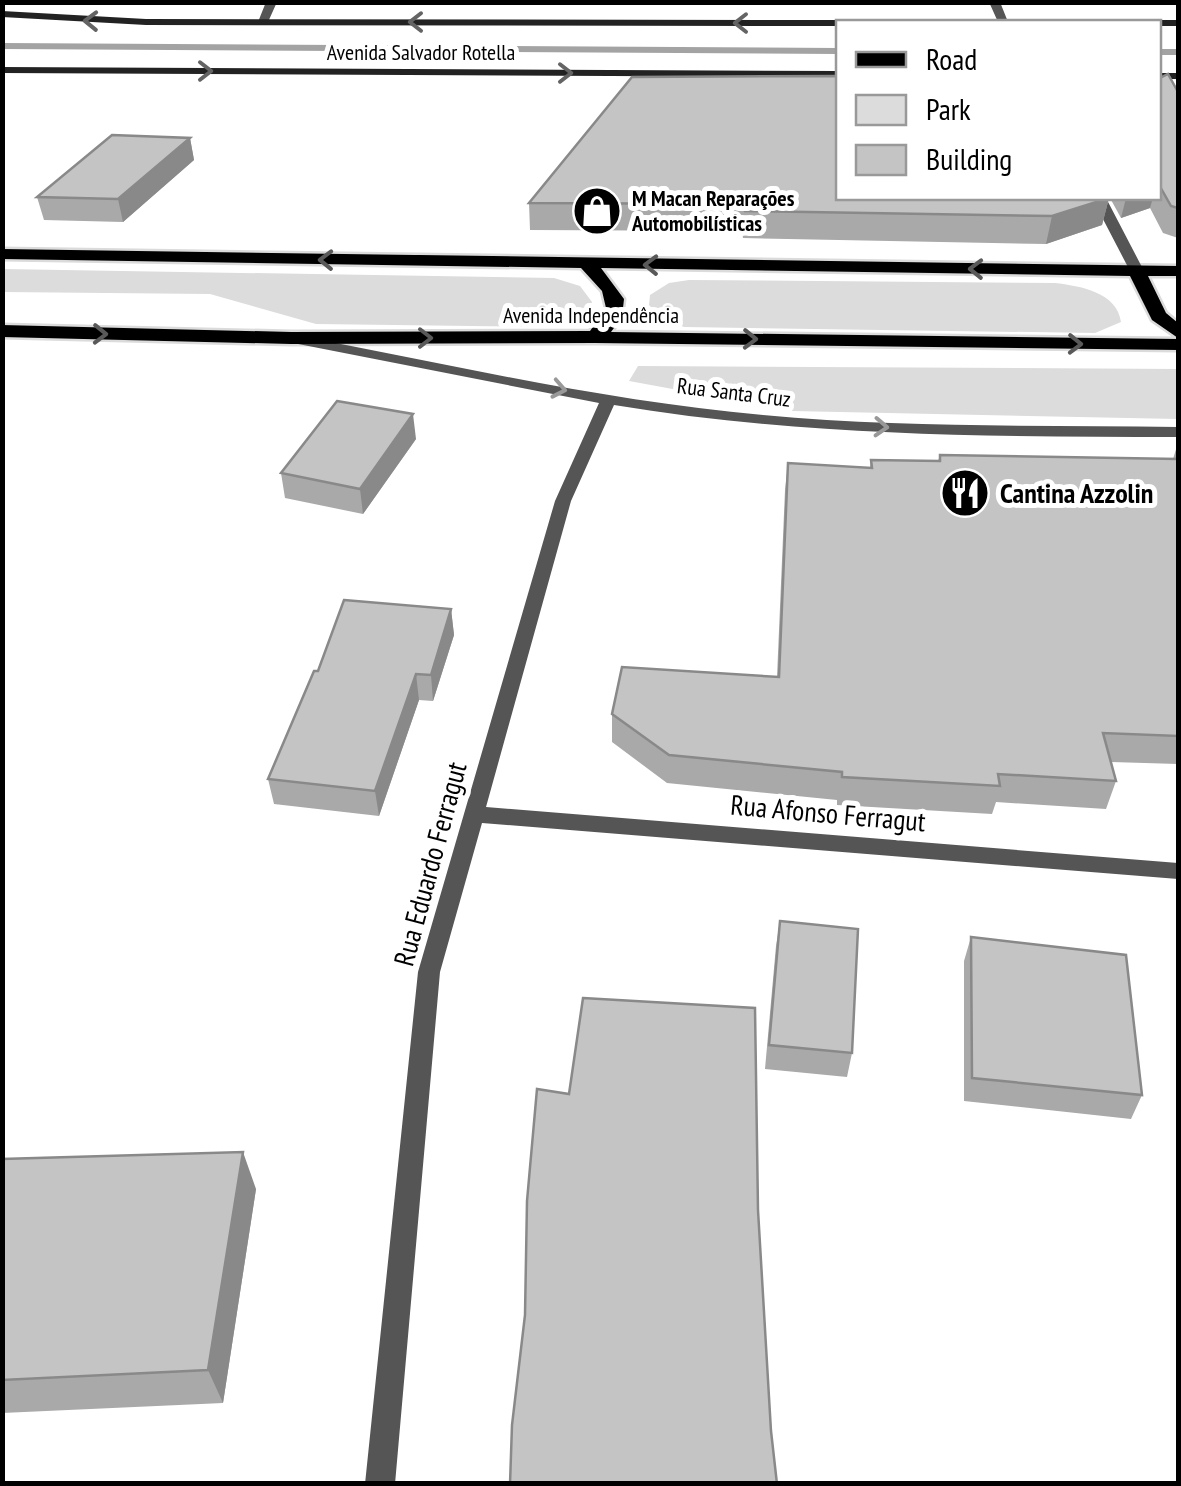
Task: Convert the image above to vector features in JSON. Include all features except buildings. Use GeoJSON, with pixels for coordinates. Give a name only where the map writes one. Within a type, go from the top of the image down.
{"type":"FeatureCollection","features":[{"type":"Feature","properties":{"kind":"main road","name":"Avenida Independência"},"geometry":{"type":"LineString","coordinates":[[2,254],[1178,272]]}},
{"type":"Feature","properties":{"kind":"main road"},"geometry":{"type":"LineString","coordinates":[[587,264],[608,282],[616,306],[608,326],[595,337]]}},
{"type":"Feature","properties":{"kind":"main road"},"geometry":{"type":"LineString","coordinates":[[1137,271],[1158,316],[1178,332]]}},
{"type":"Feature","properties":{"kind":"main road","name":"Avenida Independência"},"geometry":{"type":"LineString","coordinates":[[2,331],[291,338],[595,337],[1178,345]]}},
{"type":"Feature","properties":{"kind":"street"},"geometry":{"type":"LineString","coordinates":[[263,22],[272,2]]}},
{"type":"Feature","properties":{"kind":"street","name":"Avenida Salvador Rotella"},"geometry":{"type":"LineString","coordinates":[[2,14],[76,21],[836,23]]}},
{"type":"Feature","properties":{"kind":"street","name":"Avenida Salvador Rotella"},"geometry":{"type":"LineString","coordinates":[[2,70],[836,74]]}},
{"type":"Feature","properties":{"kind":"street"},"geometry":{"type":"LineString","coordinates":[[1100,200],[1137,271]]}},
{"type":"Feature","properties":{"kind":"street","name":"Rua Santa Cruz"},"geometry":{"type":"LineString","coordinates":[[291,338],[609,399],[798,422],[929,430],[1178,432]]}},
{"type":"Feature","properties":{"kind":"street","name":"Rua Eduardo Ferragut"},"geometry":{"type":"LineString","coordinates":[[380,1484],[429,972],[563,501],[609,399]]}},
{"type":"Feature","properties":{"kind":"street","name":"Rua Afonso Ferragut"},"geometry":{"type":"LineString","coordinates":[[473,814],[1178,870]]}},
{"type":"Feature","properties":{"kind":"green space"},"geometry":{"type":"Polygon","coordinates":[[[3,269],[554,278],[580,286],[592,302],[580,318],[545,327],[316,324],[210,294],[3,292],[3,269]]]}},
{"type":"Feature","properties":{"kind":"green space"},"geometry":{"type":"Polygon","coordinates":[[[669,283],[1055,283],[1105,297],[1121,322],[1095,333],[684,327],[663,319],[649,305],[650,295],[669,283]]]}},
{"type":"Feature","properties":{"kind":"green space"},"geometry":{"type":"Polygon","coordinates":[[[638,366],[1178,369],[1178,419],[792,411],[629,381],[638,366]]]}},
{"type":"Feature","properties":{"kind":"waterway"},"geometry":{"type":"LineString","coordinates":[[2,46],[836,51]]}},
{"type":"Feature","properties":{"kind":"waterway"},"geometry":{"type":"LineString","coordinates":[[1161,52],[1178,52]]}},
{"type":"Feature","properties":{"kind":"place","name":"M Macan Reparações Automobilísticas"},"geometry":{"type":"Point","coordinates":[597,211]}},
{"type":"Feature","properties":{"kind":"place","name":"Cantina Azzolin"},"geometry":{"type":"Point","coordinates":[965,493]}}]}
